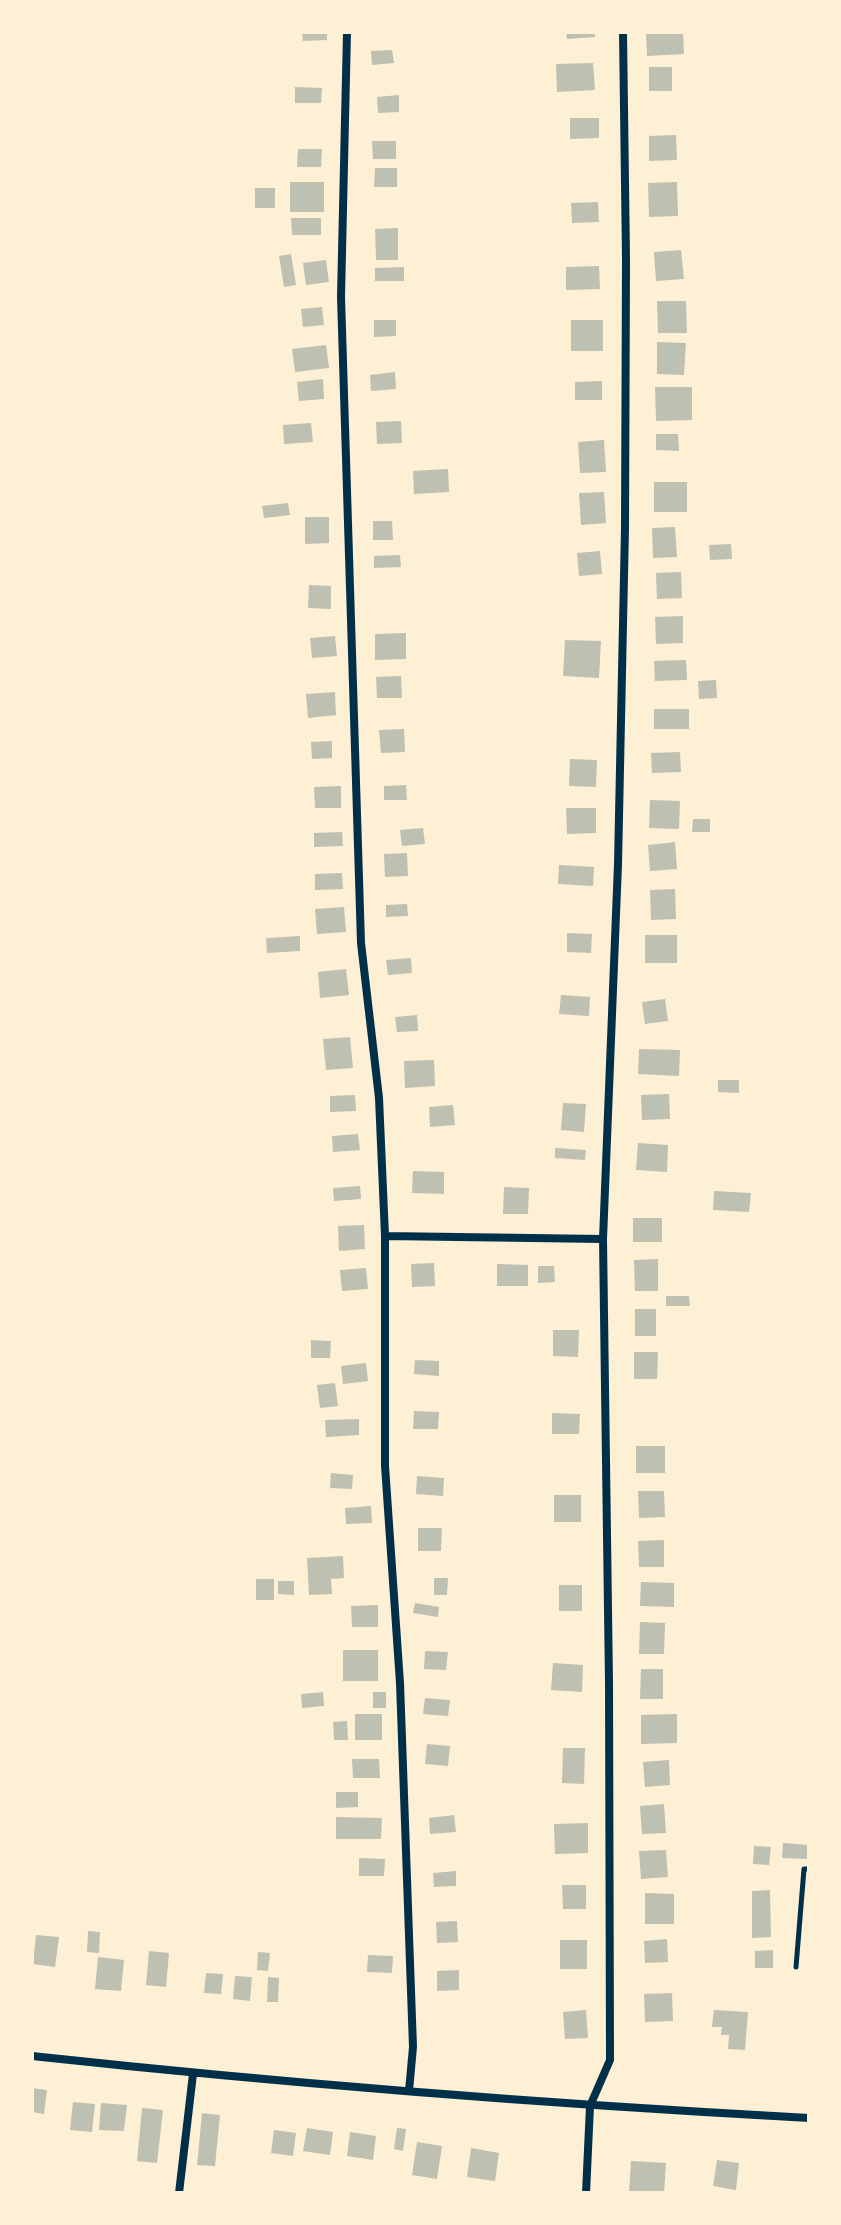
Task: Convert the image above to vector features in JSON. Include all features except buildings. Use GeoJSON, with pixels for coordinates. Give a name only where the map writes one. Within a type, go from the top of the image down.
{"type":"FeatureCollection","features":[{"type":"Feature","properties":{"kind":"street"},"geometry":{"type":"LineString","coordinates":[[347,32],[342,328],[361,943],[379,1098],[385,1236],[385,1466],[400,1683],[413,2047],[409,2091]]}},
{"type":"Feature","properties":{"kind":"street"},"geometry":{"type":"LineString","coordinates":[[586,2193],[590,2106],[610,2060],[603,1239],[618,864],[625,543],[623,32]]}},
{"type":"Feature","properties":{"kind":"street"},"geometry":{"type":"LineString","coordinates":[[385,1236],[603,1239]]}},
{"type":"Feature","properties":{"kind":"street"},"geometry":{"type":"LineString","coordinates":[[32,2056],[193,2074],[590,2106],[809,2118]]}},
{"type":"Feature","properties":{"kind":"street"},"geometry":{"type":"LineString","coordinates":[[179,2193],[193,2074]]}},
{"type":"Feature","properties":{"kind":"lane"},"geometry":{"type":"LineString","coordinates":[[796,1967],[804,1869],[809,1869]]}}]}
